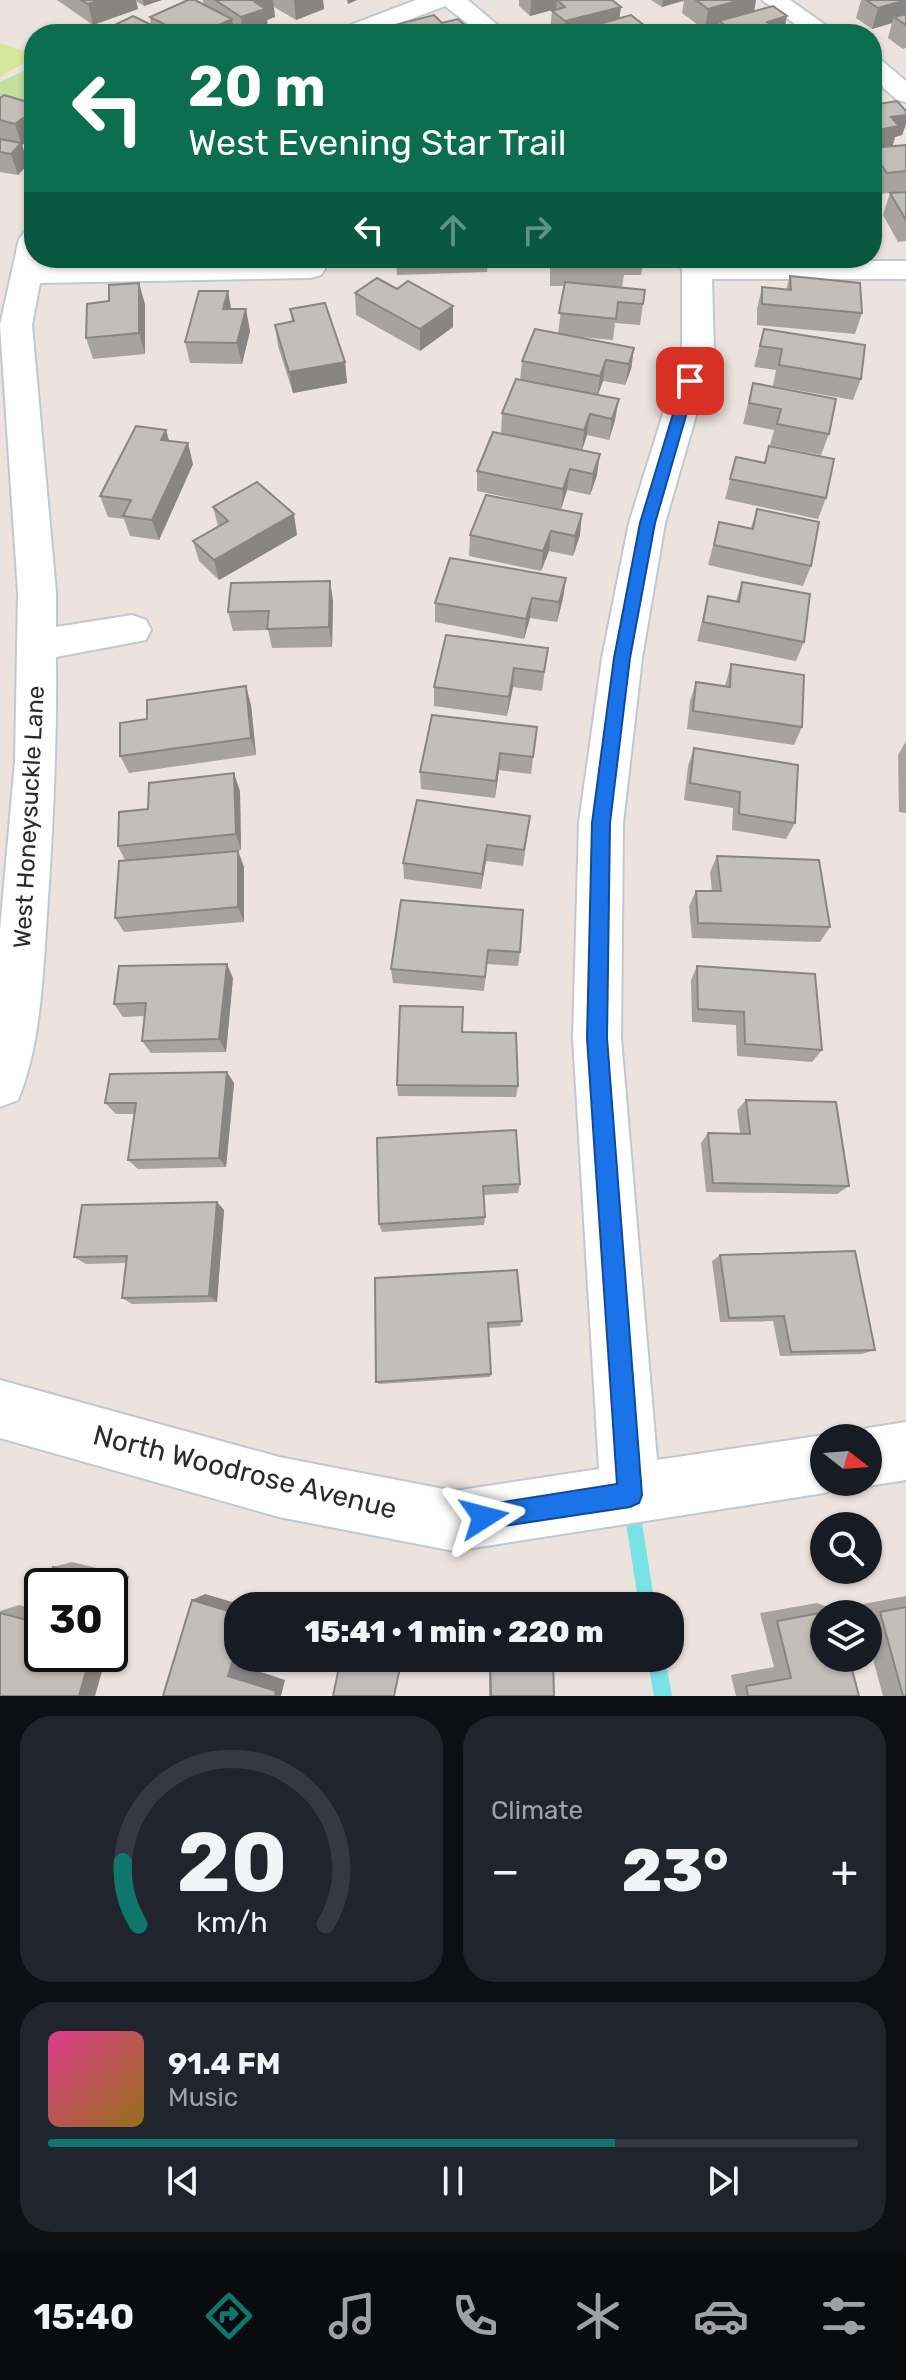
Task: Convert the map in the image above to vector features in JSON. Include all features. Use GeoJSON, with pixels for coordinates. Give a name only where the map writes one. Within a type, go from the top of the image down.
{"type":"FeatureCollection","features":[{"type":"Feature","properties":{"kind":"street"},"geometry":{"type":"LineString","coordinates":[[375,24],[438,0]]}},
{"type":"Feature","properties":{"kind":"street"},"geometry":{"type":"LineString","coordinates":[[453,0],[483,24]]}},
{"type":"Feature","properties":{"kind":"street"},"geometry":{"type":"LineString","coordinates":[[774,0],[811,24]]}},
{"type":"Feature","properties":{"kind":"street"},"geometry":{"type":"LineString","coordinates":[[882,74],[906,94]]}},
{"type":"Feature","properties":{"kind":"street","name":"West Honeysuckle Lane"},"geometry":{"type":"LineString","coordinates":[[0,1083],[19,982],[36,761],[37,592],[16,325],[27,268]]}},
{"type":"Feature","properties":{"kind":"street"},"geometry":{"type":"LineString","coordinates":[[287,268],[310,269]]}},
{"type":"Feature","properties":{"kind":"street"},"geometry":{"type":"LineString","coordinates":[[630,1495],[597,1038],[601,823],[622,658],[647,523],[698,353],[695,268]]}},
{"type":"Feature","properties":{"kind":"street"},"geometry":{"type":"LineString","coordinates":[[836,268],[906,270]]}},
{"type":"Feature","properties":{"kind":"street"},"geometry":{"type":"LineString","coordinates":[[36,645],[132,630]]}},
{"type":"Feature","properties":{"kind":"street","name":"North Woodrose Avenue"},"geometry":{"type":"LineString","coordinates":[[0,1409],[279,1487],[454,1521],[810,1466]]}},
{"type":"Feature","properties":{"kind":"street"},"geometry":{"type":"LineString","coordinates":[[882,1455],[906,1451]]}},
{"type":"Feature","properties":{"kind":"green space"},"geometry":{"type":"Polygon","coordinates":[[[0,43],[24,51],[24,63],[0,77],[0,43]]]}},
{"type":"Feature","properties":{"kind":"green space"},"geometry":{"type":"Polygon","coordinates":[[[24,71],[24,114],[0,110],[0,82],[24,71]]]}},
{"type":"Feature","properties":{"kind":"building"},"geometry":{"type":"Polygon","coordinates":[[[188,0],[195,0],[232,19],[221,24],[164,24],[150,17],[188,0]]]}},
{"type":"Feature","properties":{"kind":"building"},"geometry":{"type":"Polygon","coordinates":[[[215,0],[262,0],[255,2],[265,9],[241,17],[215,0]]]}},
{"type":"Feature","properties":{"kind":"building"},"geometry":{"type":"Polygon","coordinates":[[[557,0],[612,0],[621,7],[565,21],[552,11],[565,7],[557,0]]]}},
{"type":"Feature","properties":{"kind":"building"},"geometry":{"type":"Polygon","coordinates":[[[696,0],[741,0],[708,9],[696,0]]]}},
{"type":"Feature","properties":{"kind":"building"},"geometry":{"type":"Polygon","coordinates":[[[866,0],[906,0],[878,8],[866,0]]]}},
{"type":"Feature","properties":{"kind":"building"},"geometry":{"type":"Polygon","coordinates":[[[773,6],[787,16],[767,22],[770,24],[723,24],[719,21],[773,6]]]}},
{"type":"Feature","properties":{"kind":"building"},"geometry":{"type":"Polygon","coordinates":[[[906,14],[906,25],[894,17],[906,14]]]}},
{"type":"Feature","properties":{"kind":"building"},"geometry":{"type":"Polygon","coordinates":[[[434,15],[442,23],[458,19],[464,24],[399,24],[434,15]]]}},
{"type":"Feature","properties":{"kind":"building"},"geometry":{"type":"Polygon","coordinates":[[[631,15],[642,24],[599,24],[631,15]]]}},
{"type":"Feature","properties":{"kind":"building"},"geometry":{"type":"Polygon","coordinates":[[[133,16],[149,24],[117,24],[133,16]]]}},
{"type":"Feature","properties":{"kind":"building"},"geometry":{"type":"Polygon","coordinates":[[[4,95],[24,101],[24,118],[15,124],[0,120],[0,98],[4,95]]]}},
{"type":"Feature","properties":{"kind":"building"},"geometry":{"type":"Polygon","coordinates":[[[897,101],[906,111],[906,115],[891,117],[899,126],[882,129],[882,103],[897,101]]]}},
{"type":"Feature","properties":{"kind":"building"},"geometry":{"type":"Polygon","coordinates":[[[0,139],[21,143],[11,154],[0,152],[0,139]]]}},
{"type":"Feature","properties":{"kind":"building"},"geometry":{"type":"Polygon","coordinates":[[[906,145],[906,171],[887,173],[882,166],[882,147],[906,145]]]}},
{"type":"Feature","properties":{"kind":"building"},"geometry":{"type":"Polygon","coordinates":[[[906,192],[906,220],[890,193],[906,192]]]}},
{"type":"Feature","properties":{"kind":"building"},"geometry":{"type":"Polygon","coordinates":[[[790,276],[860,283],[862,313],[762,304],[762,287],[791,290],[790,276]]]}},
{"type":"Feature","properties":{"kind":"building"},"geometry":{"type":"Polygon","coordinates":[[[377,278],[397,289],[408,281],[453,306],[420,329],[355,293],[377,278]]]}},
{"type":"Feature","properties":{"kind":"building"},"geometry":{"type":"Polygon","coordinates":[[[565,282],[645,290],[643,304],[618,302],[616,319],[559,313],[565,282]]]}},
{"type":"Feature","properties":{"kind":"building"},"geometry":{"type":"Polygon","coordinates":[[[139,283],[139,333],[86,338],[87,304],[109,301],[109,285],[139,283]]]}},
{"type":"Feature","properties":{"kind":"building"},"geometry":{"type":"Polygon","coordinates":[[[199,291],[228,291],[223,309],[246,309],[237,343],[185,342],[199,291]]]}},
{"type":"Feature","properties":{"kind":"building"},"geometry":{"type":"Polygon","coordinates":[[[325,303],[345,362],[289,372],[275,325],[294,321],[290,309],[325,303]]]}},
{"type":"Feature","properties":{"kind":"building"},"geometry":{"type":"Polygon","coordinates":[[[535,329],[634,348],[629,364],[606,360],[600,376],[522,361],[535,329]]]}},
{"type":"Feature","properties":{"kind":"building"},"geometry":{"type":"Polygon","coordinates":[[[764,329],[865,345],[861,379],[779,365],[782,349],[760,346],[764,329]]]}},
{"type":"Feature","properties":{"kind":"building"},"geometry":{"type":"Polygon","coordinates":[[[516,379],[619,399],[612,419],[590,414],[584,430],[502,413],[516,379]]]}},
{"type":"Feature","properties":{"kind":"building"},"geometry":{"type":"Polygon","coordinates":[[[753,383],[836,399],[829,434],[777,424],[781,409],[749,403],[753,383]]]}},
{"type":"Feature","properties":{"kind":"building"},"geometry":{"type":"Polygon","coordinates":[[[136,426],[166,430],[161,440],[188,443],[152,520],[123,516],[131,500],[100,496],[136,426]]]}},
{"type":"Feature","properties":{"kind":"building"},"geometry":{"type":"Polygon","coordinates":[[[493,432],[600,454],[593,474],[570,469],[563,489],[477,471],[493,432]]]}},
{"type":"Feature","properties":{"kind":"building"},"geometry":{"type":"Polygon","coordinates":[[[769,446],[834,459],[826,498],[730,479],[736,457],[765,463],[769,446]]]}},
{"type":"Feature","properties":{"kind":"building"},"geometry":{"type":"Polygon","coordinates":[[[257,482],[294,514],[214,560],[193,541],[228,521],[213,507],[257,482]]]}},
{"type":"Feature","properties":{"kind":"building"},"geometry":{"type":"Polygon","coordinates":[[[486,495],[582,514],[575,536],[551,531],[543,551],[470,535],[486,495]]]}},
{"type":"Feature","properties":{"kind":"building"},"geometry":{"type":"Polygon","coordinates":[[[757,509],[819,522],[811,566],[714,545],[719,522],[753,529],[757,509]]]}},
{"type":"Feature","properties":{"kind":"building"},"geometry":{"type":"Polygon","coordinates":[[[450,558],[566,578],[559,602],[532,598],[526,619],[435,603],[450,558]]]}},
{"type":"Feature","properties":{"kind":"building"},"geometry":{"type":"Polygon","coordinates":[[[330,581],[329,627],[267,629],[269,611],[228,612],[231,583],[330,581]]]}},
{"type":"Feature","properties":{"kind":"building"},"geometry":{"type":"Polygon","coordinates":[[[742,582],[810,594],[804,642],[703,622],[708,596],[739,602],[742,582]]]}},
{"type":"Feature","properties":{"kind":"building"},"geometry":{"type":"Polygon","coordinates":[[[446,635],[548,648],[544,672],[514,668],[509,697],[434,687],[446,635]]]}},
{"type":"Feature","properties":{"kind":"building"},"geometry":{"type":"Polygon","coordinates":[[[731,664],[804,675],[802,727],[693,711],[696,682],[730,687],[731,664]]]}},
{"type":"Feature","properties":{"kind":"building"},"geometry":{"type":"Polygon","coordinates":[[[246,686],[251,738],[120,756],[120,723],[147,719],[147,700],[246,686]]]}},
{"type":"Feature","properties":{"kind":"building"},"geometry":{"type":"Polygon","coordinates":[[[432,715],[537,727],[533,757],[500,753],[496,781],[420,772],[432,715]]]}},
{"type":"Feature","properties":{"kind":"building"},"geometry":{"type":"Polygon","coordinates":[[[694,748],[798,765],[795,823],[739,814],[740,792],[690,783],[694,748]]]}},
{"type":"Feature","properties":{"kind":"building"},"geometry":{"type":"Polygon","coordinates":[[[234,773],[236,834],[118,846],[119,812],[148,809],[149,783],[234,773]]]}},
{"type":"Feature","properties":{"kind":"building"},"geometry":{"type":"Polygon","coordinates":[[[417,800],[530,816],[524,850],[487,845],[482,874],[403,863],[417,800]]]}},
{"type":"Feature","properties":{"kind":"building"},"geometry":{"type":"Polygon","coordinates":[[[238,851],[238,907],[115,918],[119,861],[238,851]]]}},
{"type":"Feature","properties":{"kind":"building"},"geometry":{"type":"Polygon","coordinates":[[[717,856],[819,860],[830,927],[698,923],[696,891],[721,891],[717,856]]]}},
{"type":"Feature","properties":{"kind":"building"},"geometry":{"type":"Polygon","coordinates":[[[401,900],[523,910],[520,952],[488,950],[485,977],[391,969],[401,900]]]}},
{"type":"Feature","properties":{"kind":"building"},"geometry":{"type":"Polygon","coordinates":[[[227,964],[219,1039],[142,1041],[146,1003],[114,1004],[119,966],[227,964]]]}},
{"type":"Feature","properties":{"kind":"building"},"geometry":{"type":"Polygon","coordinates":[[[697,966],[815,974],[822,1050],[745,1044],[744,1012],[698,1009],[697,966]]]}},
{"type":"Feature","properties":{"kind":"building"},"geometry":{"type":"Polygon","coordinates":[[[400,1006],[463,1007],[462,1032],[516,1033],[518,1086],[397,1085],[400,1006]]]}},
{"type":"Feature","properties":{"kind":"building"},"geometry":{"type":"Polygon","coordinates":[[[227,1072],[219,1158],[128,1160],[136,1103],[105,1103],[110,1074],[227,1072]]]}},
{"type":"Feature","properties":{"kind":"building"},"geometry":{"type":"Polygon","coordinates":[[[746,1100],[836,1102],[849,1186],[713,1183],[708,1133],[750,1134],[746,1100]]]}},
{"type":"Feature","properties":{"kind":"building"},"geometry":{"type":"Polygon","coordinates":[[[516,1130],[520,1184],[483,1186],[485,1217],[379,1224],[377,1138],[516,1130]]]}},
{"type":"Feature","properties":{"kind":"building"},"geometry":{"type":"Polygon","coordinates":[[[217,1202],[209,1296],[122,1298],[127,1256],[74,1257],[82,1205],[217,1202]]]}},
{"type":"Feature","properties":{"kind":"building"},"geometry":{"type":"Polygon","coordinates":[[[855,1251],[875,1350],[791,1352],[784,1316],[729,1318],[720,1255],[855,1251]]]}},
{"type":"Feature","properties":{"kind":"building"},"geometry":{"type":"Polygon","coordinates":[[[517,1270],[522,1321],[488,1323],[491,1374],[376,1382],[375,1278],[517,1270]]]}},
{"type":"Feature","properties":{"kind":"building"},"geometry":{"type":"Polygon","coordinates":[[[192,1600],[224,1610],[224,1672],[276,1691],[275,1696],[163,1696],[192,1600]]]}},
{"type":"Feature","properties":{"kind":"building"},"geometry":{"type":"Polygon","coordinates":[[[906,1607],[906,1696],[903,1696],[882,1612],[906,1607]]]}},
{"type":"Feature","properties":{"kind":"building"},"geometry":{"type":"Polygon","coordinates":[[[0,1613],[24,1619],[24,1672],[86,1672],[79,1696],[0,1696],[0,1613]]]}},
{"type":"Feature","properties":{"kind":"building"},"geometry":{"type":"Polygon","coordinates":[[[810,1615],[810,1672],[853,1672],[859,1696],[748,1696],[746,1686],[791,1678],[777,1621],[810,1615]]]}},
{"type":"Feature","properties":{"kind":"building"},"geometry":{"type":"Polygon","coordinates":[[[338,1672],[399,1672],[394,1696],[333,1696],[338,1672]]]}},
{"type":"Feature","properties":{"kind":"building"},"geometry":{"type":"Polygon","coordinates":[[[490,1672],[553,1672],[554,1696],[491,1696],[490,1672]]]}},
{"type":"Feature","properties":{"kind":"waterway"},"geometry":{"type":"LineString","coordinates":[[632,1510],[645,1592]]}},
{"type":"Feature","properties":{"kind":"waterway"},"geometry":{"type":"LineString","coordinates":[[659,1672],[663,1696]]}},
{"type":"Feature","properties":{"kind":"route"},"geometry":{"type":"LineString","coordinates":[[484,1517],[630,1495],[597,1038],[601,823],[622,658],[647,523],[690,381]]}}]}
